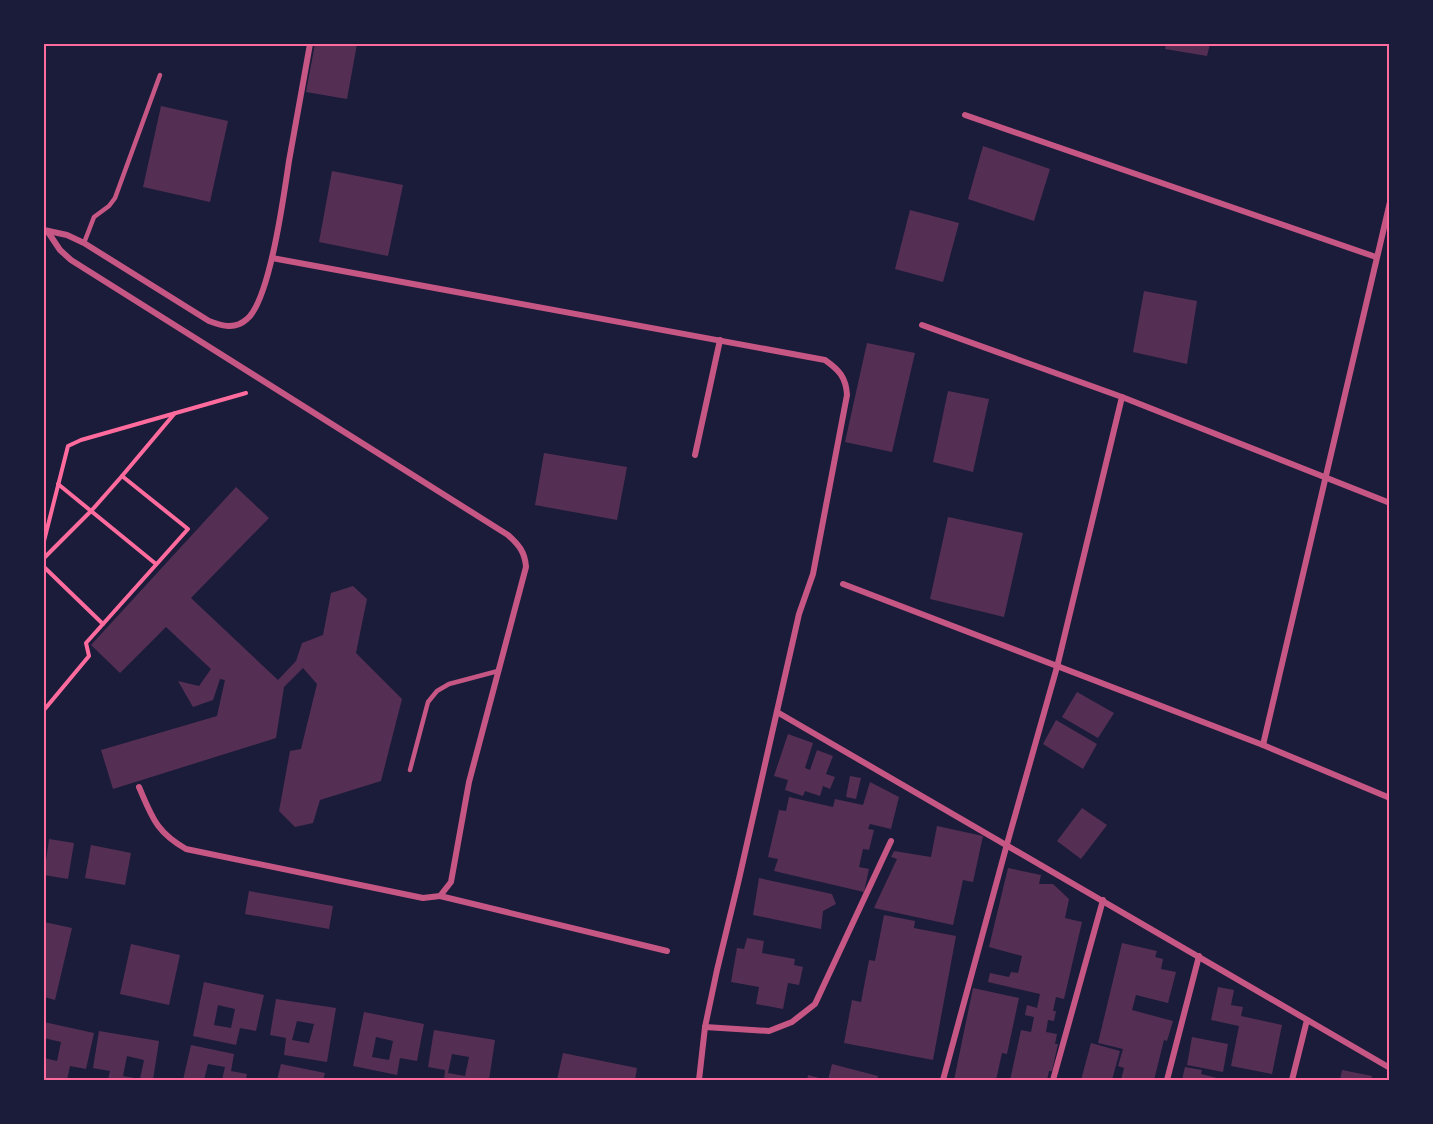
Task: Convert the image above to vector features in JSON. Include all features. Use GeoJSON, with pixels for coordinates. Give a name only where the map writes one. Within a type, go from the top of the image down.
{"type":"FeatureCollection","features":[{"type":"Feature","properties":{"kind":"street"},"geometry":{"type":"LineString","coordinates":[[46,231],[67,235],[84,243],[209,321],[221,326],[236,327],[247,320],[255,310],[272,258],[310,44]]}},
{"type":"Feature","properties":{"kind":"street"},"geometry":{"type":"LineString","coordinates":[[965,115],[1376,257]]}},
{"type":"Feature","properties":{"kind":"street"},"geometry":{"type":"LineString","coordinates":[[1263,745],[1389,202]]}},
{"type":"Feature","properties":{"kind":"street"},"geometry":{"type":"LineString","coordinates":[[46,231],[60,250],[71,260],[508,535],[522,548],[526,567],[469,782],[451,882],[440,896]]}},
{"type":"Feature","properties":{"kind":"street"},"geometry":{"type":"LineString","coordinates":[[272,258],[825,360],[839,369],[846,382],[847,395],[813,574],[799,614],[705,1027],[699,1080]]}},
{"type":"Feature","properties":{"kind":"street"},"geometry":{"type":"LineString","coordinates":[[922,325],[1122,397],[1389,502]]}},
{"type":"Feature","properties":{"kind":"street"},"geometry":{"type":"LineString","coordinates":[[695,455],[720,340]]}},
{"type":"Feature","properties":{"kind":"street"},"geometry":{"type":"LineString","coordinates":[[943,1080],[1058,667],[1122,397]]}},
{"type":"Feature","properties":{"kind":"street"},"geometry":{"type":"LineString","coordinates":[[843,584],[1263,745],[1389,798]]}},
{"type":"Feature","properties":{"kind":"street"},"geometry":{"type":"LineString","coordinates":[[777,712],[1389,1068]]}},
{"type":"Feature","properties":{"kind":"street"},"geometry":{"type":"LineString","coordinates":[[139,787],[156,826],[172,841],[186,849],[423,898],[440,896],[667,951]]}},
{"type":"Feature","properties":{"kind":"street"},"geometry":{"type":"LineString","coordinates":[[705,1027],[769,1030],[792,1022],[815,1004],[891,841]]}},
{"type":"Feature","properties":{"kind":"street"},"geometry":{"type":"LineString","coordinates":[[1053,1080],[1103,900]]}},
{"type":"Feature","properties":{"kind":"street"},"geometry":{"type":"LineString","coordinates":[[1167,1080],[1198,956]]}},
{"type":"Feature","properties":{"kind":"street"},"geometry":{"type":"LineString","coordinates":[[1292,1080],[1307,1020]]}},
{"type":"Feature","properties":{"kind":"lane"},"geometry":{"type":"LineString","coordinates":[[84,243],[94,217],[109,206],[115,198],[160,75]]}},
{"type":"Feature","properties":{"kind":"lane"},"geometry":{"type":"LineString","coordinates":[[410,770],[428,702],[437,691],[449,684],[498,671]]}},
{"type":"Feature","properties":{"kind":"path"},"geometry":{"type":"LineString","coordinates":[[44,541],[68,446],[81,440],[246,393]]}},
{"type":"Feature","properties":{"kind":"path"},"geometry":{"type":"LineString","coordinates":[[44,558],[92,510],[175,413]]}},
{"type":"Feature","properties":{"kind":"path"},"geometry":{"type":"LineString","coordinates":[[44,710],[89,656],[86,643],[188,529],[122,476]]}},
{"type":"Feature","properties":{"kind":"path"},"geometry":{"type":"LineString","coordinates":[[58,484],[156,564]]}},
{"type":"Feature","properties":{"kind":"path"},"geometry":{"type":"LineString","coordinates":[[44,567],[103,624]]}},
{"type":"Feature","properties":{"kind":"building"},"geometry":{"type":"Polygon","coordinates":[[[315,44],[357,44],[347,99],[306,92],[315,44]]]}},
{"type":"Feature","properties":{"kind":"building"},"geometry":{"type":"Polygon","coordinates":[[[1166,44],[1210,44],[1207,56],[1165,49],[1166,44]]]}},
{"type":"Feature","properties":{"kind":"building"},"geometry":{"type":"Polygon","coordinates":[[[161,106],[228,121],[210,202],[143,187],[161,106]]]}},
{"type":"Feature","properties":{"kind":"building"},"geometry":{"type":"Polygon","coordinates":[[[983,146],[1050,169],[1034,221],[968,199],[983,146]]]}},
{"type":"Feature","properties":{"kind":"building"},"geometry":{"type":"Polygon","coordinates":[[[332,171],[403,185],[388,256],[319,242],[332,171]]]}},
{"type":"Feature","properties":{"kind":"building"},"geometry":{"type":"Polygon","coordinates":[[[910,210],[959,223],[943,282],[895,269],[910,210]]]}},
{"type":"Feature","properties":{"kind":"building"},"geometry":{"type":"Polygon","coordinates":[[[1144,291],[1197,301],[1187,364],[1133,352],[1144,291]]]}},
{"type":"Feature","properties":{"kind":"building"},"geometry":{"type":"Polygon","coordinates":[[[867,343],[915,353],[892,452],[845,442],[867,343]]]}},
{"type":"Feature","properties":{"kind":"building"},"geometry":{"type":"Polygon","coordinates":[[[948,391],[989,399],[973,472],[933,462],[948,391]]]}},
{"type":"Feature","properties":{"kind":"building"},"geometry":{"type":"Polygon","coordinates":[[[544,453],[627,467],[617,520],[535,505],[544,453]]]}},
{"type":"Feature","properties":{"kind":"building"},"geometry":{"type":"Polygon","coordinates":[[[236,487],[269,518],[191,598],[278,680],[296,661],[302,643],[323,635],[331,593],[353,586],[367,599],[356,653],[402,699],[381,781],[320,800],[313,823],[295,827],[279,811],[290,751],[301,749],[317,684],[303,668],[284,687],[276,738],[113,789],[101,750],[217,716],[225,680],[220,679],[213,700],[193,707],[178,681],[199,686],[211,669],[166,627],[120,673],[91,645],[236,487]]]}},
{"type":"Feature","properties":{"kind":"building"},"geometry":{"type":"Polygon","coordinates":[[[948,517],[1023,533],[1004,617],[930,599],[948,517]]]}},
{"type":"Feature","properties":{"kind":"building"},"geometry":{"type":"Polygon","coordinates":[[[1077,692],[1114,713],[1098,738],[1062,717],[1077,692]]]}},
{"type":"Feature","properties":{"kind":"building"},"geometry":{"type":"Polygon","coordinates":[[[1056,720],[1097,744],[1083,769],[1043,744],[1056,720]]]}},
{"type":"Feature","properties":{"kind":"building"},"geometry":{"type":"Polygon","coordinates":[[[788,734],[813,743],[805,768],[810,770],[817,750],[833,756],[826,774],[835,777],[830,789],[823,786],[820,796],[805,791],[803,796],[785,790],[788,780],[774,776],[788,734]]]}},
{"type":"Feature","properties":{"kind":"building"},"geometry":{"type":"Polygon","coordinates":[[[850,776],[861,778],[856,799],[846,797],[850,776]]]}},
{"type":"Feature","properties":{"kind":"building"},"geometry":{"type":"Polygon","coordinates":[[[870,782],[899,797],[891,829],[870,824],[868,829],[874,830],[869,850],[863,849],[859,867],[869,869],[864,892],[774,871],[778,859],[768,857],[779,810],[786,811],[789,797],[833,807],[835,799],[863,805],[870,782]]]}},
{"type":"Feature","properties":{"kind":"building"},"geometry":{"type":"Polygon","coordinates":[[[1082,808],[1107,825],[1081,859],[1057,841],[1082,808]]]}},
{"type":"Feature","properties":{"kind":"building"},"geometry":{"type":"Polygon","coordinates":[[[937,826],[983,836],[973,882],[963,880],[953,925],[874,908],[897,859],[891,857],[894,851],[931,857],[937,826]]]}},
{"type":"Feature","properties":{"kind":"building"},"geometry":{"type":"Polygon","coordinates":[[[49,839],[74,843],[68,879],[44,875],[49,839]]]}},
{"type":"Feature","properties":{"kind":"building"},"geometry":{"type":"Polygon","coordinates":[[[91,845],[131,853],[125,885],[85,878],[91,845]]]}},
{"type":"Feature","properties":{"kind":"building"},"geometry":{"type":"Polygon","coordinates":[[[1008,868],[1041,875],[1039,884],[1053,884],[1069,899],[1065,918],[1082,922],[1064,999],[1056,997],[1053,1011],[1056,1011],[1054,1021],[1048,1020],[1046,1032],[1057,1034],[1055,1044],[1058,1044],[1052,1071],[1049,1071],[1047,1080],[1010,1080],[1021,1030],[1031,1032],[1034,1017],[1025,1015],[1027,1005],[1037,1008],[1040,994],[988,982],[990,973],[1009,977],[1011,972],[1018,973],[1022,956],[989,947],[1008,868]]]}},
{"type":"Feature","properties":{"kind":"building"},"geometry":{"type":"Polygon","coordinates":[[[759,878],[832,894],[836,904],[823,911],[821,929],[753,915],[759,878]]]}},
{"type":"Feature","properties":{"kind":"building"},"geometry":{"type":"Polygon","coordinates":[[[249,891],[333,906],[329,929],[245,914],[249,891]]]}},
{"type":"Feature","properties":{"kind":"building"},"geometry":{"type":"Polygon","coordinates":[[[884,915],[915,921],[914,928],[956,936],[933,1060],[844,1043],[852,1000],[861,1002],[869,960],[875,961],[884,915]]]}},
{"type":"Feature","properties":{"kind":"building"},"geometry":{"type":"Polygon","coordinates":[[[44,922],[72,928],[55,1000],[44,997],[44,922]]]}},
{"type":"Feature","properties":{"kind":"building"},"geometry":{"type":"Polygon","coordinates":[[[747,938],[764,941],[762,953],[795,959],[794,965],[803,967],[799,985],[788,983],[783,1009],[756,1004],[759,987],[731,982],[737,948],[744,949],[747,938]]]}},
{"type":"Feature","properties":{"kind":"building"},"geometry":{"type":"Polygon","coordinates":[[[1122,943],[1157,951],[1155,957],[1163,959],[1161,969],[1176,972],[1168,1003],[1136,995],[1132,1010],[1173,1021],[1167,1041],[1164,1040],[1154,1080],[1121,1080],[1124,1068],[1118,1066],[1123,1049],[1098,1043],[1122,943]]]}},
{"type":"Feature","properties":{"kind":"building"},"geometry":{"type":"Polygon","coordinates":[[[131,944],[180,955],[169,1005],[120,994],[131,944]]]}},
{"type":"Feature","properties":{"kind":"building"},"geometry":{"type":"Polygon","coordinates":[[[204,982],[264,995],[256,1031],[240,1028],[236,1045],[193,1036],[204,982]],[[218,1005],[214,1025],[231,1028],[235,1009],[218,1005]]]}},
{"type":"Feature","properties":{"kind":"building"},"geometry":{"type":"Polygon","coordinates":[[[1218,987],[1234,990],[1231,1005],[1243,1007],[1241,1016],[1282,1025],[1272,1074],[1231,1066],[1239,1026],[1211,1020],[1218,987]]]}},
{"type":"Feature","properties":{"kind":"building"},"geometry":{"type":"Polygon","coordinates":[[[973,988],[1019,998],[1007,1054],[1002,1053],[996,1080],[954,1080],[973,988]]]}},
{"type":"Feature","properties":{"kind":"building"},"geometry":{"type":"Polygon","coordinates":[[[276,999],[336,1008],[327,1062],[284,1055],[286,1038],[270,1035],[276,999]],[[297,1021],[292,1040],[309,1043],[314,1024],[297,1021]]]}},
{"type":"Feature","properties":{"kind":"building"},"geometry":{"type":"Polygon","coordinates":[[[364,1012],[424,1024],[417,1061],[400,1058],[397,1075],[353,1066],[364,1012]],[[376,1037],[372,1057],[389,1060],[393,1041],[376,1037]]]}},
{"type":"Feature","properties":{"kind":"building"},"geometry":{"type":"Polygon","coordinates":[[[44,1022],[94,1033],[86,1069],[70,1066],[67,1080],[44,1078],[44,1058],[57,1061],[61,1042],[44,1038],[44,1022]]]}},
{"type":"Feature","properties":{"kind":"building"},"geometry":{"type":"Polygon","coordinates":[[[434,1030],[495,1040],[489,1080],[444,1080],[445,1070],[428,1067],[434,1030]],[[452,1054],[448,1073],[465,1076],[469,1057],[452,1054]]]}},
{"type":"Feature","properties":{"kind":"building"},"geometry":{"type":"Polygon","coordinates":[[[99,1031],[159,1041],[153,1080],[108,1080],[110,1071],[93,1068],[99,1031]],[[127,1056],[123,1076],[140,1079],[144,1060],[127,1056]]]}},
{"type":"Feature","properties":{"kind":"building"},"geometry":{"type":"Polygon","coordinates":[[[1192,1037],[1228,1044],[1223,1072],[1187,1065],[1192,1037]]]}},
{"type":"Feature","properties":{"kind":"building"},"geometry":{"type":"Polygon","coordinates":[[[1091,1043],[1120,1051],[1112,1080],[1081,1080],[1091,1043]]]}},
{"type":"Feature","properties":{"kind":"building"},"geometry":{"type":"Polygon","coordinates":[[[191,1045],[234,1054],[231,1071],[247,1074],[246,1080],[222,1080],[225,1067],[208,1064],[204,1080],[183,1080],[191,1045]]]}},
{"type":"Feature","properties":{"kind":"building"},"geometry":{"type":"Polygon","coordinates":[[[563,1053],[637,1068],[635,1080],[557,1080],[563,1053]]]}},
{"type":"Feature","properties":{"kind":"building"},"geometry":{"type":"Polygon","coordinates":[[[281,1064],[325,1073],[323,1080],[285,1078],[277,1080],[281,1064]]]}},
{"type":"Feature","properties":{"kind":"building"},"geometry":{"type":"Polygon","coordinates":[[[832,1064],[878,1076],[877,1080],[828,1080],[832,1064]]]}},
{"type":"Feature","properties":{"kind":"building"},"geometry":{"type":"Polygon","coordinates":[[[1185,1067],[1202,1070],[1201,1074],[1217,1078],[1216,1080],[1182,1080],[1185,1067]]]}},
{"type":"Feature","properties":{"kind":"building"},"geometry":{"type":"Polygon","coordinates":[[[1342,1070],[1372,1076],[1371,1080],[1340,1080],[1342,1070]]]}},
{"type":"Feature","properties":{"kind":"building"},"geometry":{"type":"Polygon","coordinates":[[[808,1075],[827,1080],[807,1080],[808,1075]]]}}]}
